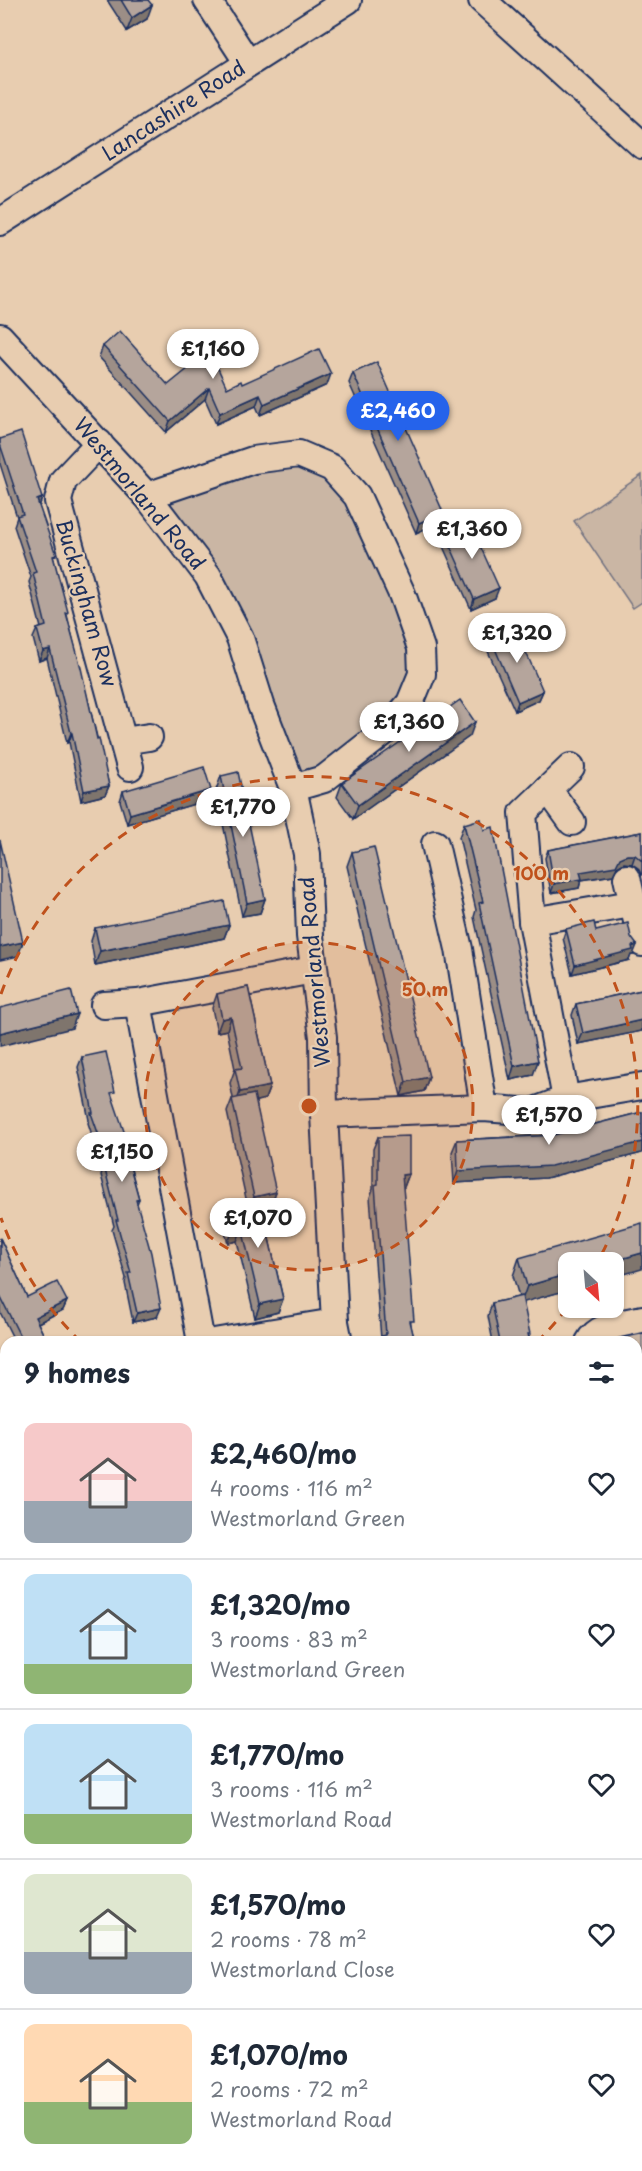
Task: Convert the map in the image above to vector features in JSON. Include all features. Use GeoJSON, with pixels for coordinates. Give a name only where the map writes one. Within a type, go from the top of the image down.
{"type":"FeatureCollection","features":[{"type":"Feature","properties":{"kind":"street"},"geometry":{"type":"LineString","coordinates":[[207,0],[248,63]]}},
{"type":"Feature","properties":{"kind":"street","name":"Lancashire Road"},"geometry":{"type":"LineString","coordinates":[[0,222],[348,0]]}},
{"type":"Feature","properties":{"kind":"street"},"geometry":{"type":"LineString","coordinates":[[482,0],[642,145]]}},
{"type":"Feature","properties":{"kind":"street","name":"Westmorland Road"},"geometry":{"type":"LineString","coordinates":[[0,338],[147,496],[208,576],[240,638],[261,705],[293,788],[307,854],[313,970],[323,1037],[324,1114],[337,1332]]}},
{"type":"Feature","properties":{"kind":"street","name":"Buckingham Row"},"geometry":{"type":"LineString","coordinates":[[99,443],[63,481],[58,501],[130,767]]}},
{"type":"Feature","properties":{"kind":"street"},"geometry":{"type":"LineString","coordinates":[[147,496],[253,460],[299,454],[332,468],[357,496],[402,594],[421,648],[422,674],[410,703],[389,728],[324,778],[293,788]]}},
{"type":"Feature","properties":{"kind":"street"},"geometry":{"type":"LineString","coordinates":[[124,741],[149,737]]}},
{"type":"Feature","properties":{"kind":"street"},"geometry":{"type":"LineString","coordinates":[[566,1099],[532,921],[523,813],[571,767]]}},
{"type":"Feature","properties":{"kind":"street"},"geometry":{"type":"LineString","coordinates":[[548,789],[572,822]]}},
{"type":"Feature","properties":{"kind":"street"},"geometry":{"type":"LineString","coordinates":[[435,844],[459,949],[484,1108]]}},
{"type":"Feature","properties":{"kind":"street"},"geometry":{"type":"LineString","coordinates":[[627,878],[642,943]]}},
{"type":"Feature","properties":{"kind":"street"},"geometry":{"type":"LineString","coordinates":[[532,921],[632,903]]}},
{"type":"Feature","properties":{"kind":"street"},"geometry":{"type":"LineString","coordinates":[[104,1005],[138,1003],[313,970]]}},
{"type":"Feature","properties":{"kind":"street"},"geometry":{"type":"LineString","coordinates":[[138,1003],[200,1336]]}},
{"type":"Feature","properties":{"kind":"street"},"geometry":{"type":"LineString","coordinates":[[324,1114],[484,1108],[532,1113],[566,1099],[642,1086]]}},
{"type":"Feature","properties":{"kind":"street"},"geometry":{"type":"LineString","coordinates":[[593,1336],[600,1330],[642,1319]]}},
{"type":"Feature","properties":{"kind":"street"},"geometry":{"type":"LineString","coordinates":[[288,1336],[337,1332]]}},
{"type":"Feature","properties":{"kind":"shaded area"},"geometry":{"type":"Polygon","coordinates":[[[253,460],[332,468],[421,648],[410,703],[293,788],[240,638],[147,496],[253,460]]]}},
{"type":"Feature","properties":{"kind":"shaded area"},"geometry":{"type":"Polygon","coordinates":[[[642,475],[642,602],[633,608],[574,521],[642,475]]]}},
{"type":"Feature","properties":{"kind":"shaded area"},"geometry":{"type":"Polygon","coordinates":[[[633,1331],[634,1334],[642,1332],[642,1336],[619,1336],[633,1331]]]}},
{"type":"Feature","properties":{"kind":"building"},"geometry":{"type":"Polygon","coordinates":[[[121,0],[148,0],[152,5],[132,18],[121,0]]]}},
{"type":"Feature","properties":{"kind":"building"},"geometry":{"type":"Polygon","coordinates":[[[120,331],[168,385],[210,351],[227,388],[241,381],[242,384],[319,349],[331,374],[264,404],[260,395],[220,413],[209,388],[170,421],[103,346],[120,331]]]}},
{"type":"Feature","properties":{"kind":"building"},"geometry":{"type":"Polygon","coordinates":[[[377,362],[443,512],[419,523],[353,373],[377,362]]]}},
{"type":"Feature","properties":{"kind":"building"},"geometry":{"type":"Polygon","coordinates":[[[21,432],[42,498],[37,500],[56,555],[53,556],[68,612],[66,613],[97,739],[99,738],[109,786],[84,791],[72,733],[50,649],[43,651],[37,629],[46,626],[33,573],[36,572],[17,516],[23,514],[0,444],[0,439],[21,432]]]}},
{"type":"Feature","properties":{"kind":"building"},"geometry":{"type":"Polygon","coordinates":[[[469,521],[499,588],[474,599],[444,532],[469,521]]]}},
{"type":"Feature","properties":{"kind":"building"},"geometry":{"type":"Polygon","coordinates":[[[515,627],[543,691],[518,702],[490,637],[515,627]]]}},
{"type":"Feature","properties":{"kind":"building"},"geometry":{"type":"Polygon","coordinates":[[[460,700],[475,722],[358,805],[342,783],[460,700]]]}},
{"type":"Feature","properties":{"kind":"building"},"geometry":{"type":"Polygon","coordinates":[[[204,767],[211,790],[130,814],[123,791],[204,767]]]}},
{"type":"Feature","properties":{"kind":"building"},"geometry":{"type":"Polygon","coordinates":[[[238,772],[265,899],[247,903],[221,776],[238,772]]]}},
{"type":"Feature","properties":{"kind":"building"},"geometry":{"type":"Polygon","coordinates":[[[481,819],[484,830],[493,827],[538,1061],[514,1066],[479,903],[483,902],[464,824],[481,819]]]}},
{"type":"Feature","properties":{"kind":"building"},"geometry":{"type":"Polygon","coordinates":[[[642,832],[642,861],[635,855],[627,855],[620,858],[616,866],[580,872],[582,879],[554,884],[548,850],[642,832]]]}},
{"type":"Feature","properties":{"kind":"building"},"geometry":{"type":"Polygon","coordinates":[[[0,840],[23,942],[0,947],[0,840]]]}},
{"type":"Feature","properties":{"kind":"building"},"geometry":{"type":"Polygon","coordinates":[[[374,847],[429,1077],[406,1082],[352,852],[374,847]]]}},
{"type":"Feature","properties":{"kind":"building"},"geometry":{"type":"Polygon","coordinates":[[[224,901],[229,925],[100,951],[95,928],[224,901]]]}},
{"type":"Feature","properties":{"kind":"building"},"geometry":{"type":"Polygon","coordinates":[[[594,922],[596,931],[628,923],[631,937],[637,945],[632,946],[633,950],[575,965],[566,929],[594,922]]]}},
{"type":"Feature","properties":{"kind":"building"},"geometry":{"type":"Polygon","coordinates":[[[248,987],[270,1086],[240,1092],[235,1069],[242,1068],[231,1017],[222,1019],[217,994],[248,987]]]}},
{"type":"Feature","properties":{"kind":"building"},"geometry":{"type":"Polygon","coordinates":[[[71,990],[77,1014],[0,1033],[0,1008],[71,990]]]}},
{"type":"Feature","properties":{"kind":"building"},"geometry":{"type":"Polygon","coordinates":[[[642,990],[642,1020],[583,1033],[576,1004],[642,990]]]}},
{"type":"Feature","properties":{"kind":"building"},"geometry":{"type":"Polygon","coordinates":[[[106,1052],[115,1092],[111,1093],[128,1143],[124,1145],[139,1199],[136,1200],[151,1253],[161,1308],[137,1313],[128,1273],[131,1273],[104,1166],[109,1164],[91,1113],[93,1113],[82,1057],[106,1052]]]}},
{"type":"Feature","properties":{"kind":"building"},"geometry":{"type":"Polygon","coordinates":[[[254,1094],[276,1192],[254,1197],[232,1099],[254,1094]]]}},
{"type":"Feature","properties":{"kind":"building"},"geometry":{"type":"Polygon","coordinates":[[[642,1112],[642,1142],[551,1166],[458,1171],[457,1140],[553,1135],[642,1112]]]}},
{"type":"Feature","properties":{"kind":"building"},"geometry":{"type":"Polygon","coordinates":[[[409,1136],[409,1174],[402,1175],[414,1321],[410,1321],[414,1336],[382,1336],[386,1335],[375,1185],[378,1184],[378,1137],[409,1136]]]}},
{"type":"Feature","properties":{"kind":"building"},"geometry":{"type":"Polygon","coordinates":[[[260,1200],[283,1299],[260,1304],[242,1228],[233,1230],[227,1208],[260,1200]]]}},
{"type":"Feature","properties":{"kind":"building"},"geometry":{"type":"Polygon","coordinates":[[[642,1223],[642,1253],[624,1258],[624,1252],[558,1252],[558,1277],[527,1286],[519,1258],[642,1223]]]}},
{"type":"Feature","properties":{"kind":"building"},"geometry":{"type":"Polygon","coordinates":[[[0,1238],[27,1297],[57,1282],[67,1301],[35,1317],[44,1336],[20,1336],[0,1296],[0,1238]]]}},
{"type":"Feature","properties":{"kind":"building"},"geometry":{"type":"Polygon","coordinates":[[[522,1296],[530,1334],[528,1336],[499,1336],[492,1303],[522,1296]]]}}]}
